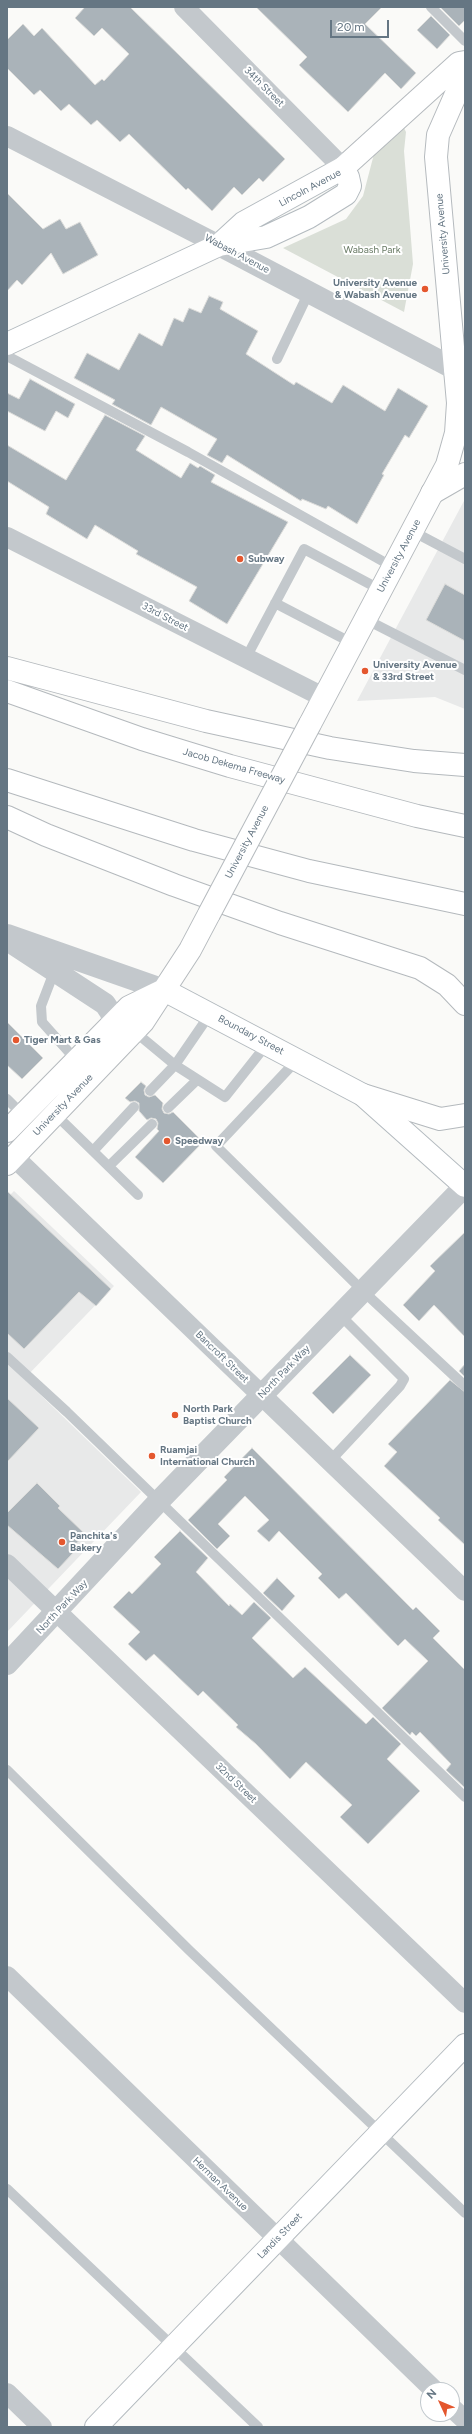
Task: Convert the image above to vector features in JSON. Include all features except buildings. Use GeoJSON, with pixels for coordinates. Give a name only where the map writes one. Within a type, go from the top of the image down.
{"type":"FeatureCollection","features":[{"type":"Feature","properties":{"kind":"main road"},"geometry":{"type":"LineString","coordinates":[[343,168],[459,63],[465,62]]}},
{"type":"Feature","properties":{"kind":"main road","name":"University Avenue"},"geometry":{"type":"LineString","coordinates":[[10,1160],[143,1022],[190,950],[447,465],[456,433],[462,376],[436,157],[438,135],[456,94],[465,83]]}},
{"type":"Feature","properties":{"kind":"main road","name":"Lincoln Avenue"},"geometry":{"type":"LineString","coordinates":[[7,344],[219,245],[266,237],[334,203],[346,194],[350,186],[348,177],[343,168]]}},
{"type":"Feature","properties":{"kind":"main road"},"geometry":{"type":"LineString","coordinates":[[432,493],[465,474]]}},
{"type":"Feature","properties":{"kind":"main road"},"geometry":{"type":"LineString","coordinates":[[7,668],[206,721],[330,748],[414,761],[465,765]]}},
{"type":"Feature","properties":{"kind":"main road","name":"Jacob Dekema Freeway"},"geometry":{"type":"LineString","coordinates":[[7,691],[142,739],[230,766],[417,816],[465,826]]}},
{"type":"Feature","properties":{"kind":"main road"},"geometry":{"type":"LineString","coordinates":[[7,780],[217,846],[309,871],[465,904]]}},
{"type":"Feature","properties":{"kind":"main road"},"geometry":{"type":"LineString","coordinates":[[7,817],[174,885],[280,923],[420,968],[447,985],[465,1004]]}},
{"type":"Feature","properties":{"kind":"main road"},"geometry":{"type":"LineString","coordinates":[[7,1131],[129,1007],[164,990]]}},
{"type":"Feature","properties":{"kind":"main road","name":"Boundary Street"},"geometry":{"type":"LineString","coordinates":[[164,990],[363,1095],[465,1186]]}},
{"type":"Feature","properties":{"kind":"main road"},"geometry":{"type":"LineString","coordinates":[[363,1095],[440,1119],[465,1115]]}},
{"type":"Feature","properties":{"kind":"main road","name":"Landis Street"},"geometry":{"type":"LineString","coordinates":[[96,2427],[465,2045]]}},
{"type":"Feature","properties":{"kind":"street","name":"34th Street"},"geometry":{"type":"LineString","coordinates":[[184,7],[343,168]]}},
{"type":"Feature","properties":{"kind":"street","name":"Wabash Avenue"},"geometry":{"type":"LineString","coordinates":[[7,136],[309,292],[462,376]]}},
{"type":"Feature","properties":{"kind":"street","name":"33rd Street"},"geometry":{"type":"LineString","coordinates":[[7,536],[323,697]]}},
{"type":"Feature","properties":{"kind":"street","name":"Boundary Street"},"geometry":{"type":"LineString","coordinates":[[7,935],[164,990]]}},
{"type":"Feature","properties":{"kind":"street"},"geometry":{"type":"LineString","coordinates":[[7,940],[105,1004],[111,1013],[113,1023]]}},
{"type":"Feature","properties":{"kind":"street","name":"Bancroft Street"},"geometry":{"type":"LineString","coordinates":[[10,1160],[261,1395],[465,1591]]}},
{"type":"Feature","properties":{"kind":"street","name":"North Park Way"},"geometry":{"type":"LineString","coordinates":[[7,1664],[158,1502],[465,1186]]}},
{"type":"Feature","properties":{"kind":"street","name":"32nd Street"},"geometry":{"type":"LineString","coordinates":[[7,1564],[465,2003]]}},
{"type":"Feature","properties":{"kind":"street","name":"Herman Avenue"},"geometry":{"type":"LineString","coordinates":[[7,1976],[426,2382]]}},
{"type":"Feature","properties":{"kind":"street"},"geometry":{"type":"LineString","coordinates":[[7,2393],[42,2427]]}},
{"type":"Feature","properties":{"kind":"lane"},"geometry":{"type":"LineString","coordinates":[[430,7],[465,41]]}},
{"type":"Feature","properties":{"kind":"lane"},"geometry":{"type":"LineString","coordinates":[[277,359],[309,292]]}},
{"type":"Feature","properties":{"kind":"lane"},"geometry":{"type":"LineString","coordinates":[[7,356],[188,452],[393,567]]}},
{"type":"Feature","properties":{"kind":"lane"},"geometry":{"type":"LineString","coordinates":[[412,531],[465,559]]}},
{"type":"Feature","properties":{"kind":"lane"},"geometry":{"type":"LineString","coordinates":[[246,658],[304,549],[381,590]]}},
{"type":"Feature","properties":{"kind":"lane"},"geometry":{"type":"LineString","coordinates":[[275,603],[352,643]]}},
{"type":"Feature","properties":{"kind":"lane"},"geometry":{"type":"LineString","coordinates":[[365,619],[465,670]]}},
{"type":"Feature","properties":{"kind":"lane"},"geometry":{"type":"LineString","coordinates":[[54,972],[41,1006],[42,1022],[76,1060]]}},
{"type":"Feature","properties":{"kind":"lane"},"geometry":{"type":"LineString","coordinates":[[150,1091],[175,1065],[210,1014]]}},
{"type":"Feature","properties":{"kind":"lane"},"geometry":{"type":"LineString","coordinates":[[134,1031],[175,1065],[225,1097],[267,1044]]}},
{"type":"Feature","properties":{"kind":"lane"},"geometry":{"type":"LineString","coordinates":[[297,1060],[216,1146],[363,1291],[465,1386]]}},
{"type":"Feature","properties":{"kind":"lane"},"geometry":{"type":"LineString","coordinates":[[168,1108],[197,1080]]}},
{"type":"Feature","properties":{"kind":"lane"},"geometry":{"type":"LineString","coordinates":[[7,1099],[23,1114]]}},
{"type":"Feature","properties":{"kind":"lane"},"geometry":{"type":"LineString","coordinates":[[93,1151],[134,1107]]}},
{"type":"Feature","properties":{"kind":"lane"},"geometry":{"type":"LineString","coordinates":[[55,1114],[138,1195]]}},
{"type":"Feature","properties":{"kind":"lane"},"geometry":{"type":"LineString","coordinates":[[109,1166],[152,1124]]}},
{"type":"Feature","properties":{"kind":"lane"},"geometry":{"type":"LineString","coordinates":[[330,1461],[400,1386],[404,1379],[340,1314]]}},
{"type":"Feature","properties":{"kind":"lane"},"geometry":{"type":"LineString","coordinates":[[7,1357],[465,1797]]}},
{"type":"Feature","properties":{"kind":"lane"},"geometry":{"type":"LineString","coordinates":[[7,1770],[190,1951],[382,2132],[465,2213]]}},
{"type":"Feature","properties":{"kind":"lane"},"geometry":{"type":"LineString","coordinates":[[7,2189],[258,2427]]}},
{"type":"Feature","properties":{"kind":"shaded area"},"geometry":{"type":"Polygon","coordinates":[[[465,499],[465,709],[435,697],[357,701],[465,499]]]}},
{"type":"Feature","properties":{"kind":"shaded area"},"geometry":{"type":"Polygon","coordinates":[[[14,1191],[114,1286],[24,1379],[141,1492],[7,1632],[7,1198],[14,1191]]]}},
{"type":"Feature","properties":{"kind":"green space","name":"Wabash Park"},"geometry":{"type":"Polygon","coordinates":[[[404,128],[406,132],[404,151],[413,264],[404,312],[283,248],[346,219],[363,196],[374,154],[404,128]]]}},
{"type":"Feature","properties":{"kind":"place","name":"University Avenue & Wabash Avenue"},"geometry":{"type":"Point","coordinates":[425,289]}},
{"type":"Feature","properties":{"kind":"place","name":"Subway"},"geometry":{"type":"Point","coordinates":[240,559]}},
{"type":"Feature","properties":{"kind":"place","name":"University Avenue & 33rd Street"},"geometry":{"type":"Point","coordinates":[365,671]}},
{"type":"Feature","properties":{"kind":"place","name":"Tiger Mart & Gas"},"geometry":{"type":"Point","coordinates":[16,1040]}},
{"type":"Feature","properties":{"kind":"place","name":"Speedway"},"geometry":{"type":"Point","coordinates":[167,1141]}},
{"type":"Feature","properties":{"kind":"place","name":"North Park Baptist Church"},"geometry":{"type":"Point","coordinates":[175,1415]}},
{"type":"Feature","properties":{"kind":"place","name":"Ruamjai International Church"},"geometry":{"type":"Point","coordinates":[152,1456]}},
{"type":"Feature","properties":{"kind":"place","name":"Panchita's Bakery"},"geometry":{"type":"Point","coordinates":[62,1542]}}]}
